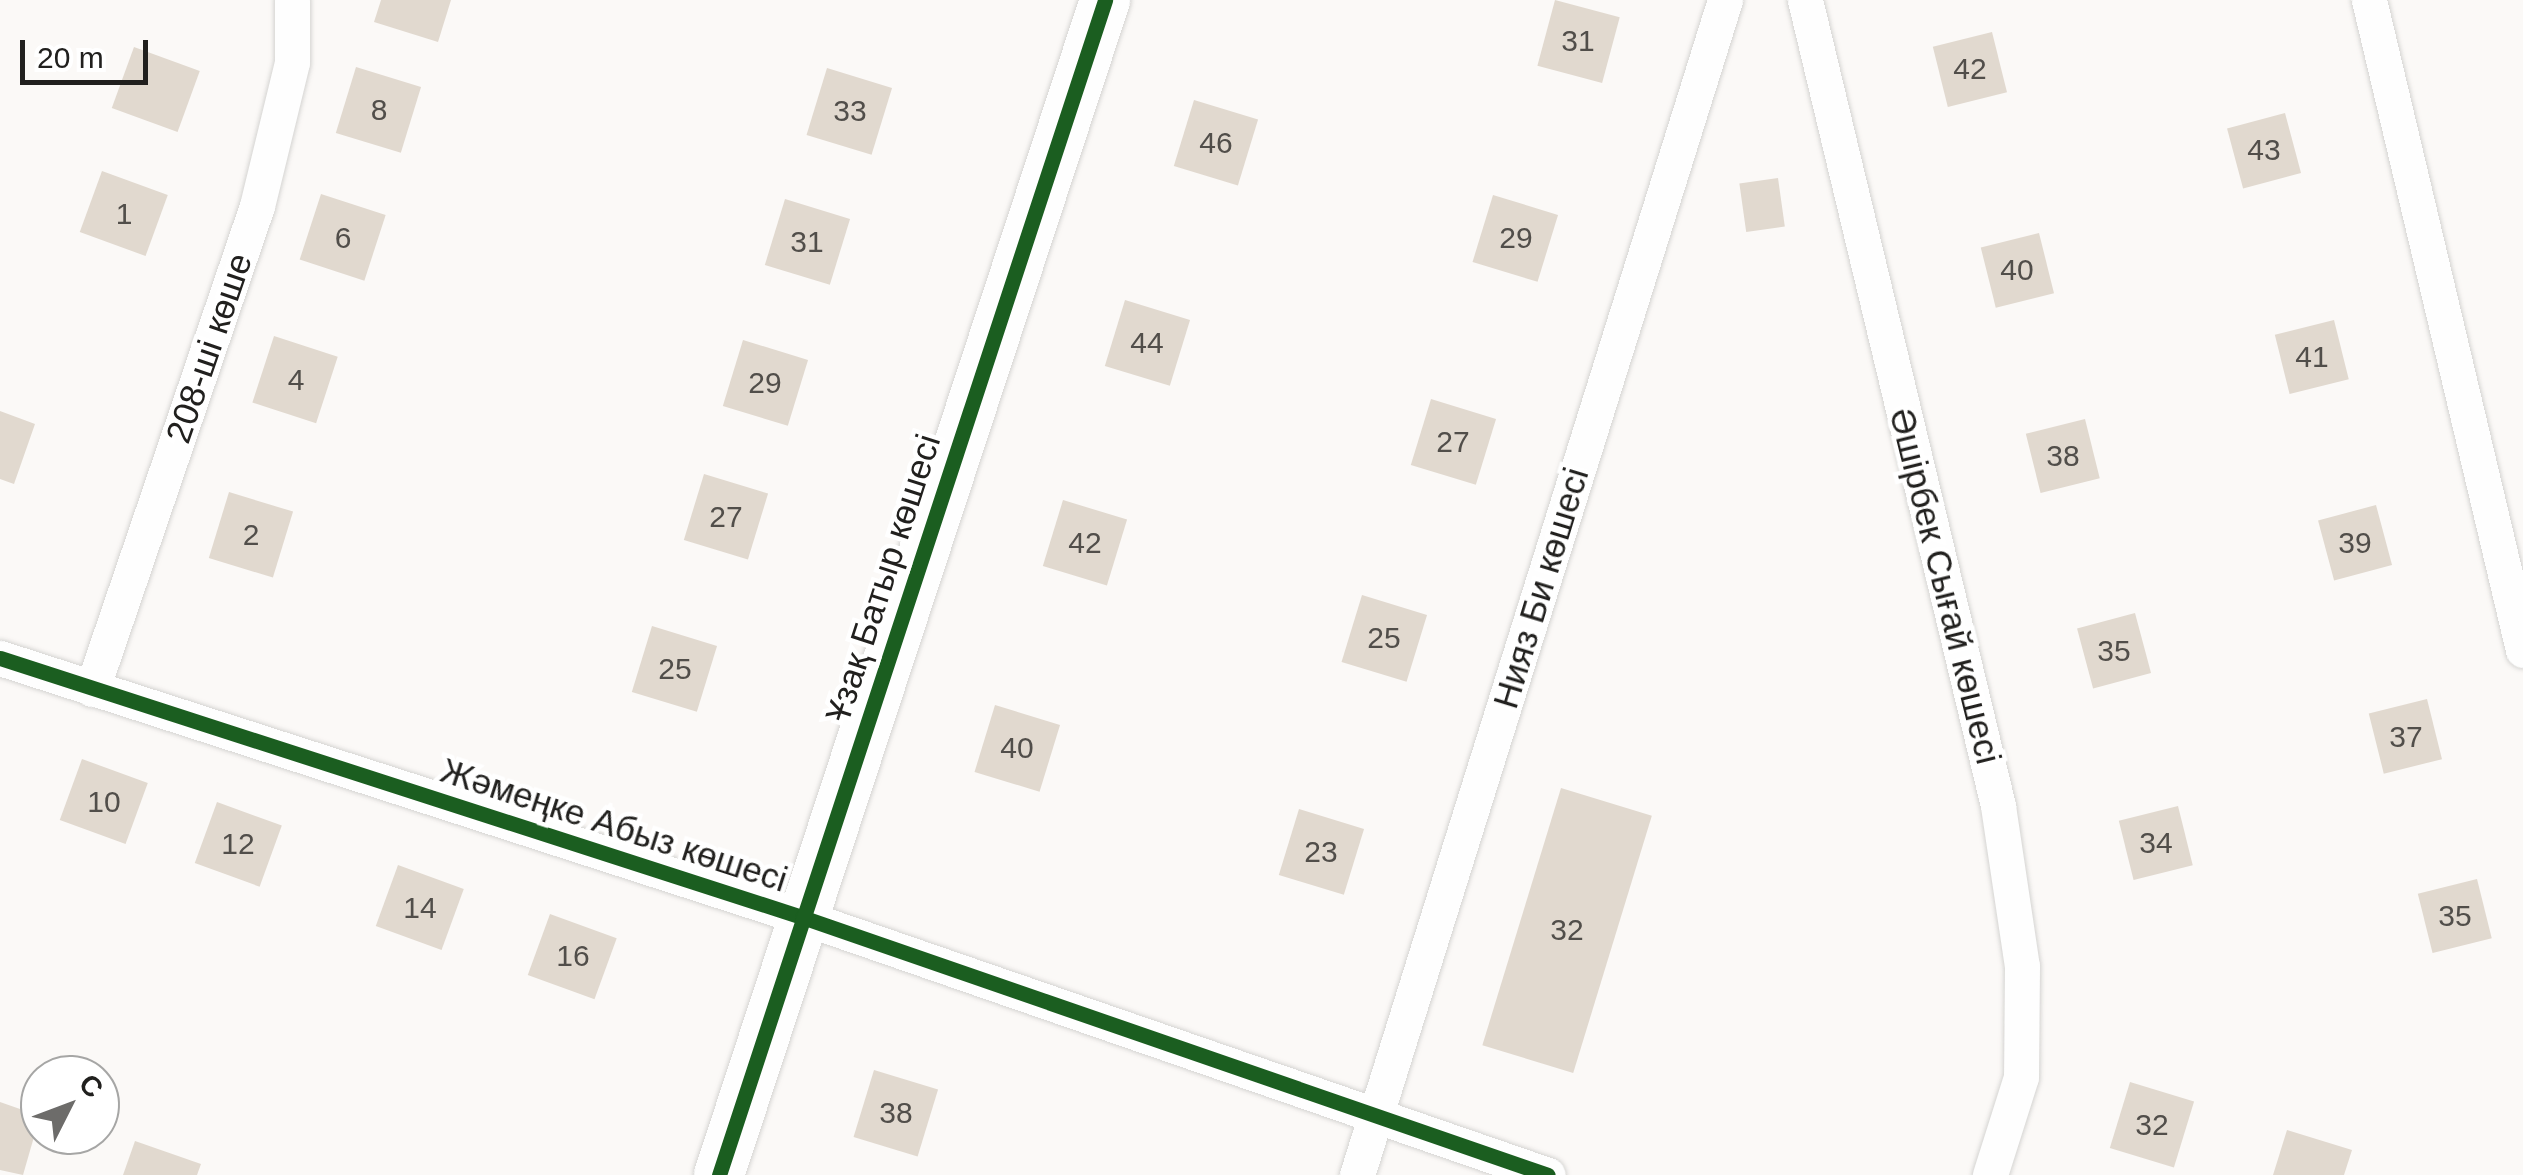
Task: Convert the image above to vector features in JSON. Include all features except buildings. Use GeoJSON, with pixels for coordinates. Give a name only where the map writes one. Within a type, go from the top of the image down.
{"type":"FeatureCollection","features":[{"type":"Feature","properties":{"kind":"street","name":"208-ші көше"},"geometry":{"type":"LineString","coordinates":[[92,689],[258,206],[292,62],[292,0]]}},
{"type":"Feature","properties":{"kind":"street","name":"Ұзақ Батыр көшесі"},"geometry":{"type":"LineString","coordinates":[[719,1175],[1104,0]]}},
{"type":"Feature","properties":{"kind":"street","name":"Нияз Би көшесі"},"geometry":{"type":"LineString","coordinates":[[1357,1175],[1725,0]]}},
{"type":"Feature","properties":{"kind":"street","name":"Әшірбек Сығай көшесі"},"geometry":{"type":"LineString","coordinates":[[1804,0],[1998,806],[2022,966],[2021,1076],[1990,1175]]}},
{"type":"Feature","properties":{"kind":"street"},"geometry":{"type":"LineString","coordinates":[[2369,0],[2523,650]]}},
{"type":"Feature","properties":{"kind":"street","name":"Жәмеңке Абыз көшесі"},"geometry":{"type":"LineString","coordinates":[[0,658],[802,916],[1548,1175]]}},
{"type":"Feature","properties":{"kind":"cycle path"},"geometry":{"type":"LineString","coordinates":[[719,1175],[1105,0]]}},
{"type":"Feature","properties":{"kind":"cycle path"},"geometry":{"type":"LineString","coordinates":[[0,658],[802,917],[1548,1175]]}}]}
